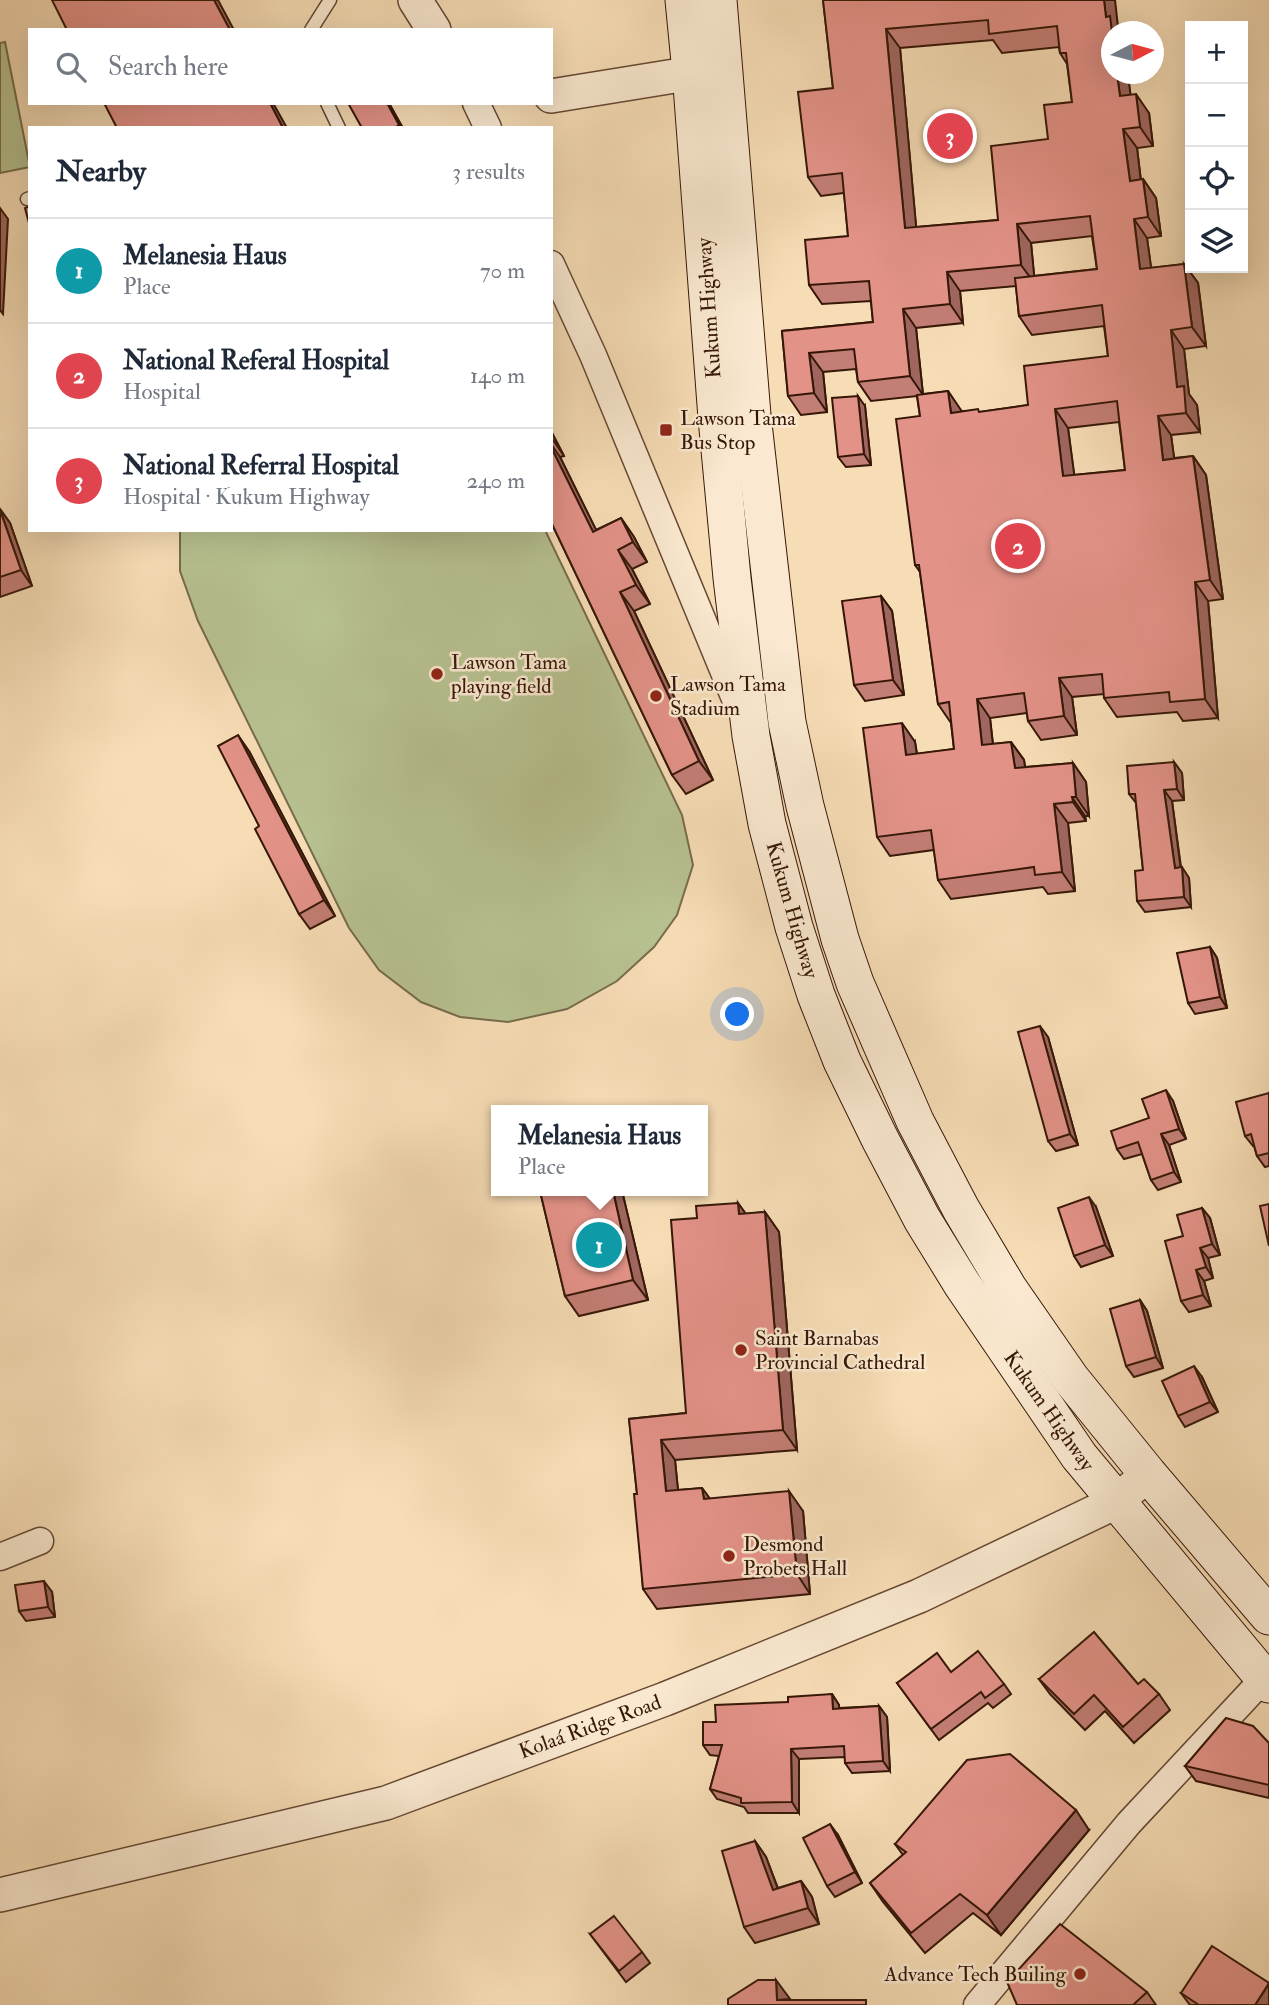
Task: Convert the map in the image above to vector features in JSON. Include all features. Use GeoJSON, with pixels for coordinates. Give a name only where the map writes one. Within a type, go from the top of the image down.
{"type":"FeatureCollection","features":[{"type":"Feature","properties":{"kind":"main road","name":"Kukum Highway"},"geometry":{"type":"LineString","coordinates":[[684,0],[708,70],[752,415],[787,722],[805,806],[840,939],[855,983],[915,1121],[961,1209],[1008,1288],[1071,1379],[1269,1616]]}},
{"type":"Feature","properties":{"kind":"main road","name":"Kukum Highway"},"geometry":{"type":"LineString","coordinates":[[718,0],[708,70],[718,418],[735,604],[751,736],[767,824],[794,927],[816,995],[842,1061],[880,1139],[922,1219],[962,1284],[1079,1456],[1267,1678]]}},
{"type":"Feature","properties":{"kind":"street"},"geometry":{"type":"LineString","coordinates":[[415,0],[433,28]]}},
{"type":"Feature","properties":{"kind":"street"},"geometry":{"type":"LineString","coordinates":[[553,96],[708,70]]}},
{"type":"Feature","properties":{"kind":"street"},"geometry":{"type":"LineString","coordinates":[[477,105],[487,126]]}},
{"type":"Feature","properties":{"kind":"street"},"geometry":{"type":"LineString","coordinates":[[553,268],[604,379],[751,736]]}},
{"type":"Feature","properties":{"kind":"street","name":"Kolaá Ridge Road"},"geometry":{"type":"LineString","coordinates":[[0,1895],[386,1803],[665,1699],[919,1596],[1116,1502],[1148,1474]]}},
{"type":"Feature","properties":{"kind":"street"},"geometry":{"type":"LineString","coordinates":[[0,1557],[40,1541]]}},
{"type":"Feature","properties":{"kind":"street"},"geometry":{"type":"LineString","coordinates":[[977,2005],[1129,1823],[1267,1678]]}},
{"type":"Feature","properties":{"kind":"lane"},"geometry":{"type":"LineString","coordinates":[[312,28],[330,0]]}},
{"type":"Feature","properties":{"kind":"lane"},"geometry":{"type":"LineString","coordinates":[[328,105],[339,126]]}},
{"type":"Feature","properties":{"kind":"green space"},"geometry":{"type":"Polygon","coordinates":[[[5,42],[28,167],[0,173],[0,43],[5,42]]]}},
{"type":"Feature","properties":{"kind":"green space"},"geometry":{"type":"Polygon","coordinates":[[[180,532],[546,532],[682,815],[693,865],[677,915],[654,947],[617,981],[567,1009],[508,1022],[460,1017],[421,1002],[379,970],[349,928],[198,621],[180,571],[180,532]]]}},
{"type":"Feature","properties":{"kind":"building"},"geometry":{"type":"Polygon","coordinates":[[[52,0],[214,0],[229,28],[66,28],[52,0]]]}},
{"type":"Feature","properties":{"kind":"building"},"geometry":{"type":"Polygon","coordinates":[[[823,0],[1104,0],[1106,17],[1110,16],[1111,21],[1101,21],[1101,84],[1118,84],[1120,96],[1136,94],[1140,127],[1123,129],[1130,181],[1143,179],[1148,217],[1134,219],[1140,269],[1184,264],[1192,327],[1171,330],[1177,387],[1184,386],[1186,413],[1158,416],[1163,460],[1193,456],[1210,580],[1195,582],[1205,699],[1170,702],[1169,692],[1104,698],[1102,674],[1059,678],[1064,716],[1028,721],[1024,693],[977,699],[982,745],[1011,742],[1015,768],[1073,763],[1076,797],[1072,797],[1073,802],[1054,804],[1062,872],[1035,875],[1034,867],[938,880],[931,830],[877,837],[863,728],[902,723],[906,755],[954,749],[949,702],[938,704],[919,565],[915,565],[896,419],[920,416],[917,395],[948,391],[951,413],[1028,405],[1024,366],[1108,356],[1102,305],[1019,316],[1015,278],[1097,269],[1090,216],[1017,224],[1021,265],[947,272],[950,304],[903,309],[910,376],[858,382],[854,349],[809,353],[814,393],[788,396],[782,331],[873,322],[869,281],[809,285],[805,240],[848,236],[842,173],[808,177],[798,92],[833,88],[823,0]],[[988,20],[886,29],[905,228],[998,220],[991,146],[1048,139],[1044,105],[1072,102],[1066,53],[1060,53],[1057,26],[989,34],[988,20]],[[1117,401],[1055,409],[1063,476],[1125,470],[1117,401]]]}},
{"type":"Feature","properties":{"kind":"building"},"geometry":{"type":"Polygon","coordinates":[[[105,105],[271,105],[282,126],[116,126],[105,105]]]}},
{"type":"Feature","properties":{"kind":"building"},"geometry":{"type":"Polygon","coordinates":[[[349,105],[388,105],[399,125],[397,126],[361,126],[349,105]]]}},
{"type":"Feature","properties":{"kind":"building"},"geometry":{"type":"Polygon","coordinates":[[[858,396],[864,454],[838,457],[832,398],[858,396]]]}},
{"type":"Feature","properties":{"kind":"building","name":"Lawson Tama Stadium"},"geometry":{"type":"Polygon","coordinates":[[[553,451],[593,532],[621,518],[633,542],[618,550],[636,585],[620,592],[699,761],[672,775],[553,526],[553,451]]]}},
{"type":"Feature","properties":{"kind":"building"},"geometry":{"type":"Polygon","coordinates":[[[0,510],[21,570],[0,577],[0,510]]]}},
{"type":"Feature","properties":{"kind":"building"},"geometry":{"type":"Polygon","coordinates":[[[881,596],[893,680],[854,685],[842,601],[881,596]]]}},
{"type":"Feature","properties":{"kind":"building"},"geometry":{"type":"Polygon","coordinates":[[[238,735],[324,900],[299,914],[255,829],[259,826],[218,746],[238,735]]]}},
{"type":"Feature","properties":{"kind":"building"},"geometry":{"type":"Polygon","coordinates":[[[1174,762],[1177,789],[1164,790],[1175,868],[1182,867],[1184,897],[1137,901],[1135,871],[1143,870],[1135,794],[1129,794],[1127,766],[1174,762]]]}},
{"type":"Feature","properties":{"kind":"building"},"geometry":{"type":"Polygon","coordinates":[[[1210,947],[1220,997],[1188,1003],[1177,953],[1210,947]]]}},
{"type":"Feature","properties":{"kind":"building"},"geometry":{"type":"Polygon","coordinates":[[[1040,1026],[1070,1134],[1048,1141],[1018,1032],[1040,1026]]]}},
{"type":"Feature","properties":{"kind":"building"},"geometry":{"type":"Polygon","coordinates":[[[1166,1090],[1179,1129],[1161,1134],[1174,1172],[1151,1180],[1138,1142],[1117,1149],[1111,1131],[1149,1118],[1142,1099],[1166,1090]]]}},
{"type":"Feature","properties":{"kind":"building"},"geometry":{"type":"Polygon","coordinates":[[[1269,1093],[1269,1153],[1257,1156],[1251,1134],[1245,1136],[1236,1102],[1269,1093]]]}},
{"type":"Feature","properties":{"kind":"building"},"geometry":{"type":"Polygon","coordinates":[[[541,1196],[614,1196],[633,1280],[565,1296],[541,1196]]]}},
{"type":"Feature","properties":{"kind":"building"},"geometry":{"type":"Polygon","coordinates":[[[1089,1197],[1105,1245],[1074,1256],[1058,1208],[1089,1197]]]}},
{"type":"Feature","properties":{"kind":"building"},"geometry":{"type":"Polygon","coordinates":[[[738,1203],[739,1214],[765,1212],[783,1430],[661,1440],[666,1491],[702,1488],[704,1499],[789,1491],[797,1574],[643,1589],[629,1419],[686,1413],[671,1220],[697,1218],[696,1206],[738,1203]]]}},
{"type":"Feature","properties":{"kind":"building"},"geometry":{"type":"Polygon","coordinates":[[[1269,1204],[1269,1246],[1260,1206],[1269,1204]]]}},
{"type":"Feature","properties":{"kind":"building"},"geometry":{"type":"Polygon","coordinates":[[[1202,1208],[1212,1244],[1200,1248],[1206,1267],[1196,1270],[1203,1295],[1181,1301],[1165,1241],[1183,1236],[1177,1215],[1202,1208]]]}},
{"type":"Feature","properties":{"kind":"building"},"geometry":{"type":"Polygon","coordinates":[[[1140,1300],[1156,1357],[1126,1366],[1110,1309],[1140,1300]]]}},
{"type":"Feature","properties":{"kind":"building"},"geometry":{"type":"Polygon","coordinates":[[[1194,1366],[1210,1402],[1178,1416],[1162,1381],[1194,1366]]]}},
{"type":"Feature","properties":{"kind":"building"},"geometry":{"type":"Polygon","coordinates":[[[44,1581],[48,1607],[19,1611],[15,1585],[44,1581]]]}},
{"type":"Feature","properties":{"kind":"building"},"geometry":{"type":"Polygon","coordinates":[[[1094,1632],[1138,1684],[1144,1679],[1159,1694],[1123,1727],[1094,1695],[1074,1714],[1039,1679],[1094,1632]]]}},
{"type":"Feature","properties":{"kind":"building"},"geometry":{"type":"Polygon","coordinates":[[[978,1651],[1004,1684],[985,1698],[981,1692],[931,1729],[897,1683],[937,1653],[951,1672],[978,1651]]]}},
{"type":"Feature","properties":{"kind":"building"},"geometry":{"type":"Polygon","coordinates":[[[832,1694],[833,1709],[879,1706],[883,1761],[845,1763],[844,1746],[791,1749],[792,1802],[741,1803],[741,1798],[710,1789],[722,1745],[703,1745],[703,1722],[716,1722],[715,1705],[788,1702],[788,1697],[832,1694]]]}},
{"type":"Feature","properties":{"kind":"building"},"geometry":{"type":"Polygon","coordinates":[[[1226,1718],[1253,1726],[1269,1743],[1269,1785],[1185,1766],[1226,1718]]]}},
{"type":"Feature","properties":{"kind":"building"},"geometry":{"type":"Polygon","coordinates":[[[1010,1754],[1076,1810],[987,1915],[960,1894],[911,1933],[870,1883],[906,1852],[895,1844],[967,1760],[1010,1754]]]}},
{"type":"Feature","properties":{"kind":"building"},"geometry":{"type":"Polygon","coordinates":[[[830,1824],[855,1872],[827,1886],[803,1838],[830,1824]]]}},
{"type":"Feature","properties":{"kind":"building"},"geometry":{"type":"Polygon","coordinates":[[[755,1841],[773,1890],[801,1881],[808,1908],[744,1927],[722,1851],[755,1841]]]}},
{"type":"Feature","properties":{"kind":"building"},"geometry":{"type":"Polygon","coordinates":[[[614,1916],[642,1952],[619,1971],[590,1934],[614,1916]]]}},
{"type":"Feature","properties":{"kind":"building"},"geometry":{"type":"Polygon","coordinates":[[[1060,1924],[1147,1992],[1133,2005],[1017,2005],[1007,1982],[1060,1924]]]}},
{"type":"Feature","properties":{"kind":"building"},"geometry":{"type":"Polygon","coordinates":[[[1212,1946],[1269,1983],[1255,2005],[1199,2005],[1181,1993],[1212,1946]]]}},
{"type":"Feature","properties":{"kind":"building"},"geometry":{"type":"Polygon","coordinates":[[[758,1980],[776,1980],[777,2000],[866,2000],[866,2005],[728,2005],[728,1999],[758,1980]]]}},
{"type":"Feature","properties":{"kind":"place","name":"National Referral Hospital"},"geometry":{"type":"Point","coordinates":[950,136]}},
{"type":"Feature","properties":{"kind":"place","name":"Lawson Tama Bus Stop"},"geometry":{"type":"Point","coordinates":[666,430]}},
{"type":"Feature","properties":{"kind":"place","name":"National Referal Hospital"},"geometry":{"type":"Point","coordinates":[1018,546]}},
{"type":"Feature","properties":{"kind":"place","name":"Lawson Tama playing field"},"geometry":{"type":"Point","coordinates":[437,674]}},
{"type":"Feature","properties":{"kind":"place","name":"Lawson Tama Stadium"},"geometry":{"type":"Point","coordinates":[656,696]}},
{"type":"Feature","properties":{"kind":"place","name":"Melanesia Haus"},"geometry":{"type":"Point","coordinates":[599,1245]}},
{"type":"Feature","properties":{"kind":"place","name":"Saint Barnabas Provincial Cathedral"},"geometry":{"type":"Point","coordinates":[741,1350]}},
{"type":"Feature","properties":{"kind":"place","name":"Desmond Probets Hall"},"geometry":{"type":"Point","coordinates":[729,1556]}},
{"type":"Feature","properties":{"kind":"place","name":"Advance Tech Builing"},"geometry":{"type":"Point","coordinates":[1080,1974]}}]}
